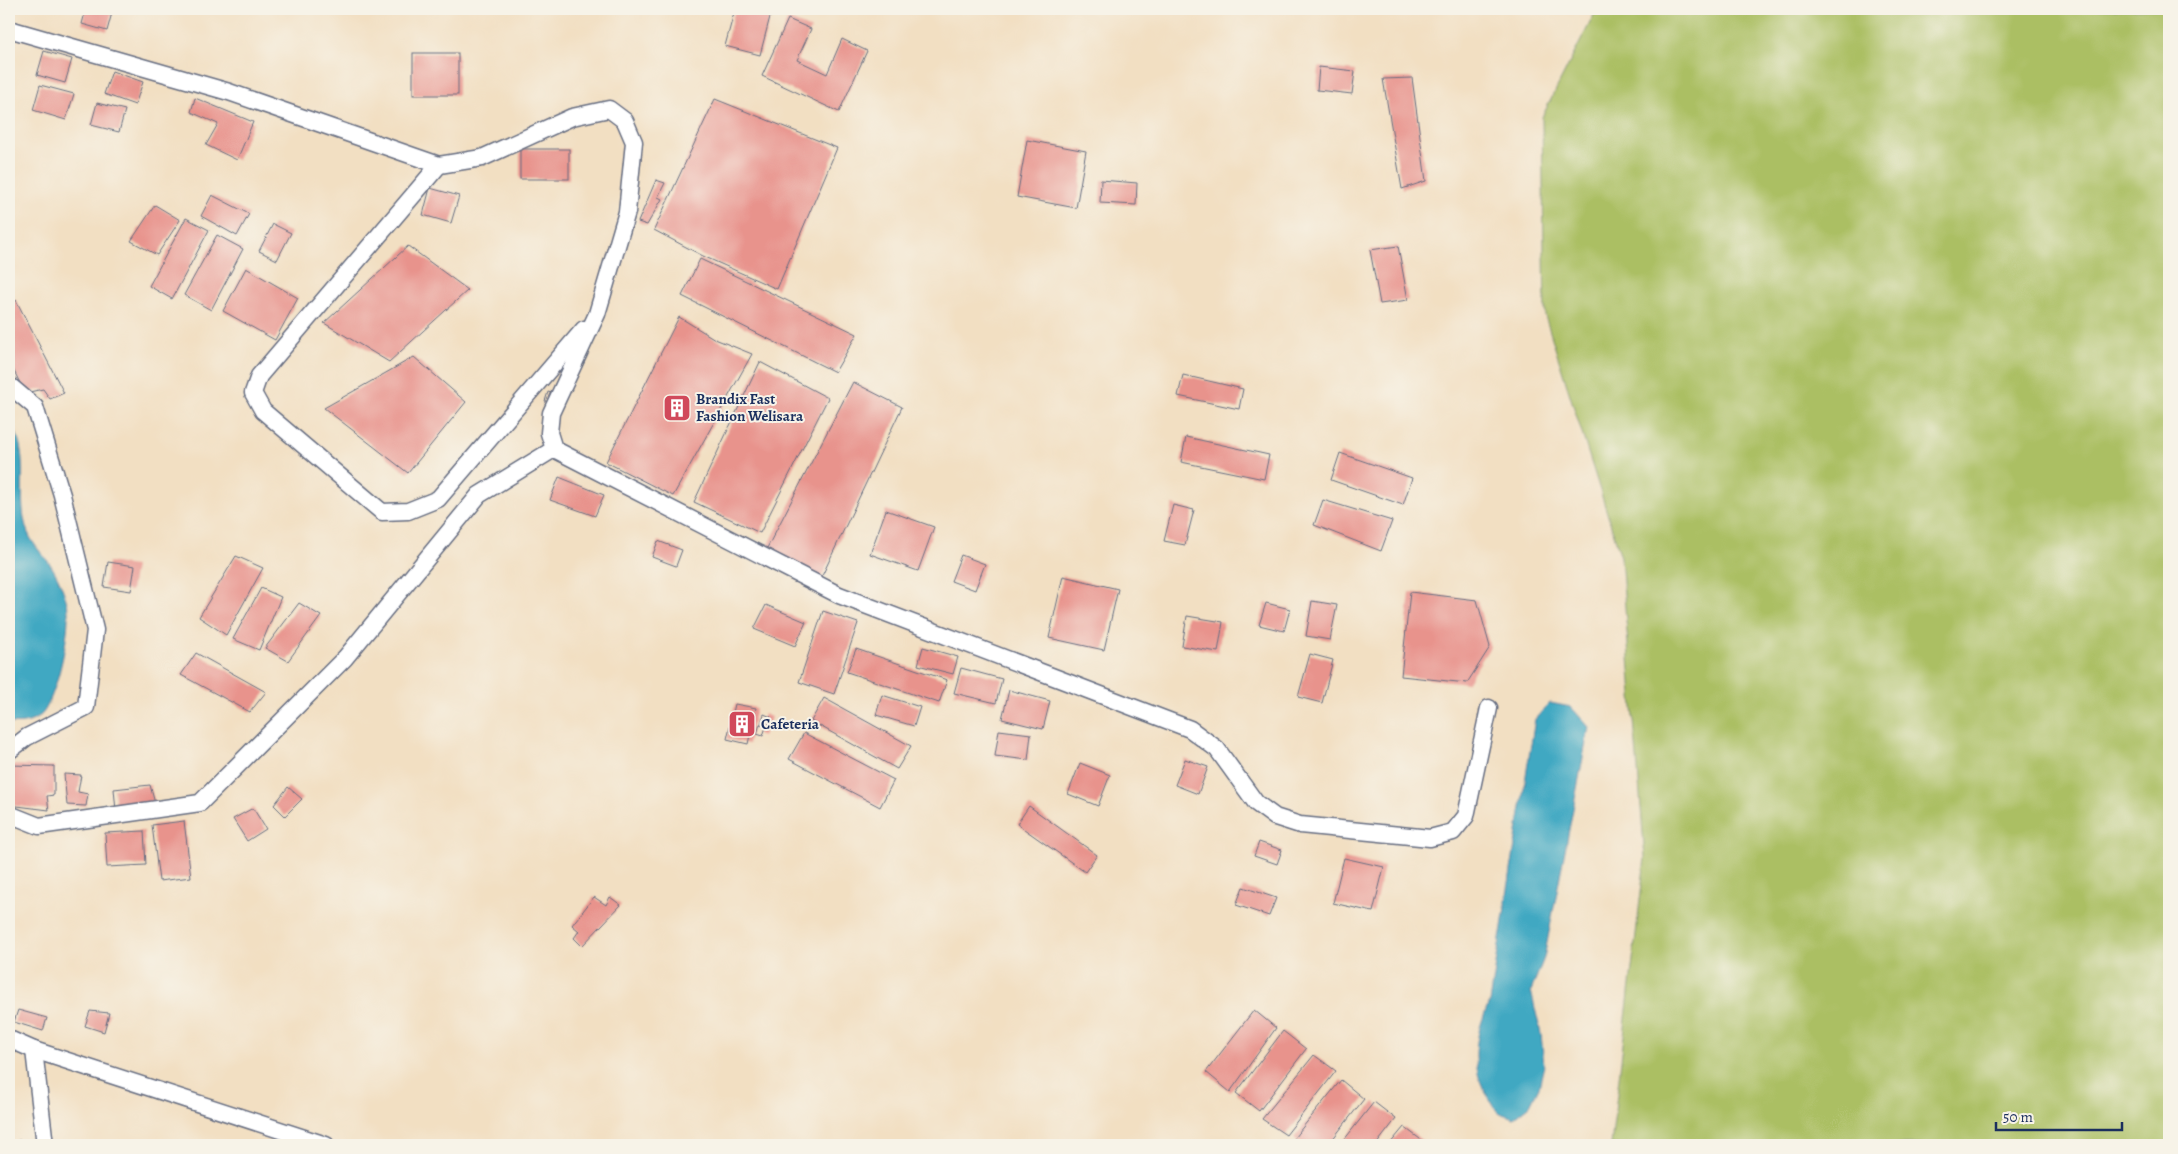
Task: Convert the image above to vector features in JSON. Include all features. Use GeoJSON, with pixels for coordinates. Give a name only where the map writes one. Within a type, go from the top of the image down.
{"type":"FeatureCollection","features":[{"type":"Feature","properties":{"kind":"street"},"geometry":{"type":"LineString","coordinates":[[9,29],[229,92],[439,165],[482,158],[572,117],[609,109],[625,121],[634,142],[627,212],[597,314],[551,413],[549,433],[554,449],[839,595],[1190,729],[1216,749],[1256,803],[1275,817],[1300,825],[1430,838],[1453,832],[1466,816],[1489,708]]}},
{"type":"Feature","properties":{"kind":"street"},"geometry":{"type":"LineString","coordinates":[[439,165],[259,376],[253,393],[263,412],[382,512],[408,511],[438,499],[597,314]]}},
{"type":"Feature","properties":{"kind":"street"},"geometry":{"type":"LineString","coordinates":[[9,385],[35,407],[62,495],[95,630],[86,707],[26,737],[9,751]]}},
{"type":"Feature","properties":{"kind":"street"},"geometry":{"type":"LineString","coordinates":[[9,814],[38,826],[200,803],[345,658],[479,495],[554,449]]}},
{"type":"Feature","properties":{"kind":"street"},"geometry":{"type":"LineString","coordinates":[[9,1039],[34,1050],[326,1145]]}},
{"type":"Feature","properties":{"kind":"street"},"geometry":{"type":"LineString","coordinates":[[34,1050],[45,1145]]}},
{"type":"Feature","properties":{"kind":"green space"},"geometry":{"type":"Polygon","coordinates":[[[1597,9],[2169,9],[2169,1145],[1611,1145],[1645,858],[1621,557],[1545,316],[1542,117],[1597,9]]]}},
{"type":"Feature","properties":{"kind":"water"},"geometry":{"type":"Polygon","coordinates":[[[9,420],[16,432],[20,445],[22,458],[22,500],[26,527],[33,542],[58,578],[66,598],[68,613],[63,657],[50,700],[42,714],[34,720],[19,724],[9,723],[9,420]]]}},
{"type":"Feature","properties":{"kind":"water"},"geometry":{"type":"Polygon","coordinates":[[[1550,703],[1571,707],[1589,727],[1544,958],[1531,991],[1541,1034],[1544,1065],[1539,1087],[1530,1105],[1514,1118],[1498,1111],[1483,1088],[1476,1063],[1476,1051],[1481,1026],[1490,1002],[1535,719],[1550,703]]]}},
{"type":"Feature","properties":{"kind":"building"},"geometry":{"type":"Polygon","coordinates":[[[86,9],[113,9],[107,31],[82,24],[86,9]]]}},
{"type":"Feature","properties":{"kind":"building"},"geometry":{"type":"Polygon","coordinates":[[[735,9],[755,9],[771,13],[760,55],[725,46],[735,9]]]}},
{"type":"Feature","properties":{"kind":"building"},"geometry":{"type":"Polygon","coordinates":[[[788,19],[811,29],[797,60],[827,74],[842,39],[867,51],[839,112],[762,76],[788,19]]]}},
{"type":"Feature","properties":{"kind":"building"},"geometry":{"type":"Polygon","coordinates":[[[44,51],[72,59],[65,83],[37,75],[44,51]]]}},
{"type":"Feature","properties":{"kind":"building"},"geometry":{"type":"Polygon","coordinates":[[[413,53],[458,53],[458,95],[413,95],[413,53]]]}},
{"type":"Feature","properties":{"kind":"building"},"geometry":{"type":"Polygon","coordinates":[[[1319,67],[1355,71],[1352,94],[1317,90],[1319,67]]]}},
{"type":"Feature","properties":{"kind":"building"},"geometry":{"type":"Polygon","coordinates":[[[112,71],[143,82],[135,105],[104,94],[112,71]]]}},
{"type":"Feature","properties":{"kind":"building"},"geometry":{"type":"Polygon","coordinates":[[[1412,78],[1426,181],[1402,189],[1383,79],[1412,78]]]}},
{"type":"Feature","properties":{"kind":"building"},"geometry":{"type":"Polygon","coordinates":[[[40,85],[74,94],[66,120],[33,110],[40,85]]]}},
{"type":"Feature","properties":{"kind":"building"},"geometry":{"type":"Polygon","coordinates":[[[195,98],[253,122],[237,160],[206,145],[218,124],[191,112],[195,98]]]}},
{"type":"Feature","properties":{"kind":"building"},"geometry":{"type":"Polygon","coordinates":[[[715,99],[837,148],[777,289],[703,256],[654,230],[715,99]]]}},
{"type":"Feature","properties":{"kind":"building"},"geometry":{"type":"Polygon","coordinates":[[[97,103],[125,110],[119,132],[91,125],[97,103]]]}},
{"type":"Feature","properties":{"kind":"building"},"geometry":{"type":"Polygon","coordinates":[[[1027,140],[1086,151],[1076,208],[1017,197],[1027,140]]]}},
{"type":"Feature","properties":{"kind":"building"},"geometry":{"type":"Polygon","coordinates":[[[520,149],[569,149],[569,179],[520,179],[520,149]]]}},
{"type":"Feature","properties":{"kind":"building"},"geometry":{"type":"Polygon","coordinates":[[[656,180],[665,183],[658,197],[662,199],[647,225],[638,222],[656,180]]]}},
{"type":"Feature","properties":{"kind":"building"},"geometry":{"type":"Polygon","coordinates":[[[1101,180],[1137,183],[1136,205],[1100,203],[1101,180]]]}},
{"type":"Feature","properties":{"kind":"building"},"geometry":{"type":"Polygon","coordinates":[[[430,188],[459,196],[451,223],[423,215],[430,188]]]}},
{"type":"Feature","properties":{"kind":"building"},"geometry":{"type":"Polygon","coordinates":[[[212,195],[249,214],[237,236],[201,216],[212,195]]]}},
{"type":"Feature","properties":{"kind":"building"},"geometry":{"type":"Polygon","coordinates":[[[155,205],[180,220],[157,255],[131,241],[155,205]]]}},
{"type":"Feature","properties":{"kind":"building"},"geometry":{"type":"Polygon","coordinates":[[[186,218],[209,230],[172,299],[149,286],[186,218]]]}},
{"type":"Feature","properties":{"kind":"building"},"geometry":{"type":"Polygon","coordinates":[[[273,224],[291,233],[277,260],[259,251],[273,224]]]}},
{"type":"Feature","properties":{"kind":"building"},"geometry":{"type":"Polygon","coordinates":[[[217,235],[243,249],[211,310],[184,295],[217,235]]]}},
{"type":"Feature","properties":{"kind":"building"},"geometry":{"type":"Polygon","coordinates":[[[408,246],[468,290],[389,362],[324,323],[408,246]]]}},
{"type":"Feature","properties":{"kind":"building"},"geometry":{"type":"Polygon","coordinates":[[[1398,246],[1408,300],[1380,304],[1370,250],[1398,246]]]}},
{"type":"Feature","properties":{"kind":"building"},"geometry":{"type":"Polygon","coordinates":[[[700,259],[857,334],[835,372],[682,296],[700,259]]]}},
{"type":"Feature","properties":{"kind":"building"},"geometry":{"type":"Polygon","coordinates":[[[246,268],[298,298],[275,340],[223,311],[246,268]]]}},
{"type":"Feature","properties":{"kind":"building"},"geometry":{"type":"Polygon","coordinates":[[[16,300],[64,393],[50,399],[43,389],[25,393],[9,361],[9,303],[16,300]]]}},
{"type":"Feature","properties":{"kind":"building","name":"Brandix Fast Fashion Welisara"},"geometry":{"type":"Polygon","coordinates":[[[679,317],[715,339],[752,354],[673,496],[606,462],[679,317]]]}},
{"type":"Feature","properties":{"kind":"building"},"geometry":{"type":"Polygon","coordinates":[[[414,357],[466,402],[408,473],[324,408],[414,357]]]}},
{"type":"Feature","properties":{"kind":"building"},"geometry":{"type":"Polygon","coordinates":[[[760,362],[828,398],[760,533],[694,502],[760,362]]]}},
{"type":"Feature","properties":{"kind":"building"},"geometry":{"type":"Polygon","coordinates":[[[1183,375],[1243,389],[1239,409],[1178,396],[1183,375]]]}},
{"type":"Feature","properties":{"kind":"building"},"geometry":{"type":"Polygon","coordinates":[[[853,382],[902,407],[821,578],[766,550],[853,382]]]}},
{"type":"Feature","properties":{"kind":"building"},"geometry":{"type":"Polygon","coordinates":[[[548,392],[555,394],[552,403],[545,401],[548,392]]]}},
{"type":"Feature","properties":{"kind":"building"},"geometry":{"type":"Polygon","coordinates":[[[1186,437],[1269,455],[1264,479],[1181,462],[1186,437]]]}},
{"type":"Feature","properties":{"kind":"building"},"geometry":{"type":"Polygon","coordinates":[[[1340,453],[1412,478],[1403,505],[1331,480],[1340,453]]]}},
{"type":"Feature","properties":{"kind":"building"},"geometry":{"type":"Polygon","coordinates":[[[559,477],[604,495],[595,516],[550,500],[559,477]]]}},
{"type":"Feature","properties":{"kind":"building"},"geometry":{"type":"Polygon","coordinates":[[[1323,500],[1392,521],[1381,551],[1314,525],[1323,500]]]}},
{"type":"Feature","properties":{"kind":"building"},"geometry":{"type":"Polygon","coordinates":[[[1173,505],[1194,510],[1185,545],[1164,541],[1173,505]]]}},
{"type":"Feature","properties":{"kind":"building"},"geometry":{"type":"Polygon","coordinates":[[[886,510],[934,527],[918,571],[870,554],[886,510]]]}},
{"type":"Feature","properties":{"kind":"building"},"geometry":{"type":"Polygon","coordinates":[[[658,541],[682,550],[676,566],[652,557],[658,541]]]}},
{"type":"Feature","properties":{"kind":"building"},"geometry":{"type":"Polygon","coordinates":[[[961,555],[985,564],[975,590],[951,581],[961,555]]]}},
{"type":"Feature","properties":{"kind":"building"},"geometry":{"type":"Polygon","coordinates":[[[236,556],[263,568],[226,635],[199,617],[236,556]]]}},
{"type":"Feature","properties":{"kind":"building"},"geometry":{"type":"Polygon","coordinates":[[[108,562],[135,566],[131,591],[104,587],[108,562]]]}},
{"type":"Feature","properties":{"kind":"building"},"geometry":{"type":"Polygon","coordinates":[[[1063,576],[1118,589],[1104,650],[1049,638],[1063,576]]]}},
{"type":"Feature","properties":{"kind":"building"},"geometry":{"type":"Polygon","coordinates":[[[261,588],[281,597],[259,650],[233,639],[261,588]]]}},
{"type":"Feature","properties":{"kind":"building"},"geometry":{"type":"Polygon","coordinates":[[[1410,592],[1477,600],[1490,647],[1467,683],[1401,676],[1410,592]]]}},
{"type":"Feature","properties":{"kind":"building"},"geometry":{"type":"Polygon","coordinates":[[[1312,601],[1337,605],[1330,640],[1306,636],[1312,601]]]}},
{"type":"Feature","properties":{"kind":"building"},"geometry":{"type":"Polygon","coordinates":[[[299,603],[321,616],[288,661],[265,648],[299,603]]]}},
{"type":"Feature","properties":{"kind":"building"},"geometry":{"type":"Polygon","coordinates":[[[1266,603],[1290,609],[1284,631],[1259,625],[1266,603]]]}},
{"type":"Feature","properties":{"kind":"building"},"geometry":{"type":"Polygon","coordinates":[[[766,605],[806,622],[795,646],[754,629],[766,605]]]}},
{"type":"Feature","properties":{"kind":"building"},"geometry":{"type":"Polygon","coordinates":[[[823,611],[858,623],[834,694],[799,682],[823,611]]]}},
{"type":"Feature","properties":{"kind":"building"},"geometry":{"type":"Polygon","coordinates":[[[1187,616],[1223,622],[1218,652],[1182,646],[1187,616]]]}},
{"type":"Feature","properties":{"kind":"building"},"geometry":{"type":"Polygon","coordinates":[[[923,647],[958,657],[953,674],[918,665],[923,647]]]}},
{"type":"Feature","properties":{"kind":"building"},"geometry":{"type":"Polygon","coordinates":[[[856,649],[947,680],[939,703],[847,672],[856,649]]]}},
{"type":"Feature","properties":{"kind":"building"},"geometry":{"type":"Polygon","coordinates":[[[196,653],[266,692],[250,712],[181,675],[196,653]]]}},
{"type":"Feature","properties":{"kind":"building"},"geometry":{"type":"Polygon","coordinates":[[[1310,654],[1333,660],[1322,703],[1298,697],[1310,654]]]}},
{"type":"Feature","properties":{"kind":"building"},"geometry":{"type":"Polygon","coordinates":[[[961,668],[1002,679],[996,703],[954,693],[961,668]]]}},
{"type":"Feature","properties":{"kind":"building"},"geometry":{"type":"Polygon","coordinates":[[[1009,690],[1050,701],[1043,729],[1002,719],[1009,690]]]}},
{"type":"Feature","properties":{"kind":"building"},"geometry":{"type":"Polygon","coordinates":[[[882,695],[920,707],[914,726],[876,715],[882,695]]]}},
{"type":"Feature","properties":{"kind":"building"},"geometry":{"type":"Polygon","coordinates":[[[824,698],[911,746],[897,769],[811,721],[824,698]]]}},
{"type":"Feature","properties":{"kind":"building","name":"Cafeteria"},"geometry":{"type":"Polygon","coordinates":[[[735,704],[756,708],[748,744],[727,739],[735,704]]]}},
{"type":"Feature","properties":{"kind":"building"},"geometry":{"type":"Polygon","coordinates":[[[764,714],[771,717],[768,726],[761,724],[764,714]]]}},
{"type":"Feature","properties":{"kind":"building"},"geometry":{"type":"Polygon","coordinates":[[[760,724],[766,727],[763,736],[757,734],[760,724]]]}},
{"type":"Feature","properties":{"kind":"building"},"geometry":{"type":"Polygon","coordinates":[[[999,730],[1031,734],[1028,760],[995,756],[999,730]]]}},
{"type":"Feature","properties":{"kind":"building"},"geometry":{"type":"Polygon","coordinates":[[[804,733],[894,780],[880,807],[789,759],[804,733]]]}},
{"type":"Feature","properties":{"kind":"building"},"geometry":{"type":"Polygon","coordinates":[[[1185,759],[1208,767],[1198,794],[1175,785],[1185,759]]]}},
{"type":"Feature","properties":{"kind":"building"},"geometry":{"type":"Polygon","coordinates":[[[1080,763],[1110,775],[1098,806],[1068,794],[1080,763]]]}},
{"type":"Feature","properties":{"kind":"building"},"geometry":{"type":"Polygon","coordinates":[[[9,765],[54,766],[54,795],[47,796],[49,810],[9,805],[9,765]]]}},
{"type":"Feature","properties":{"kind":"building"},"geometry":{"type":"Polygon","coordinates":[[[64,774],[81,775],[78,792],[88,794],[86,806],[67,805],[64,774]]]}},
{"type":"Feature","properties":{"kind":"building"},"geometry":{"type":"Polygon","coordinates":[[[150,785],[156,807],[116,811],[114,789],[150,785]]]}},
{"type":"Feature","properties":{"kind":"building"},"geometry":{"type":"Polygon","coordinates":[[[288,787],[302,799],[285,816],[274,805],[288,787]]]}},
{"type":"Feature","properties":{"kind":"building"},"geometry":{"type":"Polygon","coordinates":[[[1029,806],[1097,855],[1085,872],[1017,824],[1029,806]]]}},
{"type":"Feature","properties":{"kind":"building"},"geometry":{"type":"Polygon","coordinates":[[[253,808],[266,829],[247,841],[233,819],[253,808]]]}},
{"type":"Feature","properties":{"kind":"building"},"geometry":{"type":"Polygon","coordinates":[[[184,821],[191,877],[159,881],[152,825],[184,821]]]}},
{"type":"Feature","properties":{"kind":"building"},"geometry":{"type":"Polygon","coordinates":[[[144,831],[146,865],[107,867],[105,833],[144,831]]]}},
{"type":"Feature","properties":{"kind":"building"},"geometry":{"type":"Polygon","coordinates":[[[1259,842],[1282,850],[1277,864],[1254,856],[1259,842]]]}},
{"type":"Feature","properties":{"kind":"building"},"geometry":{"type":"Polygon","coordinates":[[[1344,858],[1384,867],[1373,912],[1333,903],[1344,858]]]}},
{"type":"Feature","properties":{"kind":"building"},"geometry":{"type":"Polygon","coordinates":[[[1243,887],[1276,898],[1269,916],[1236,905],[1243,887]]]}},
{"type":"Feature","properties":{"kind":"building"},"geometry":{"type":"Polygon","coordinates":[[[594,897],[606,905],[610,897],[621,905],[582,946],[574,938],[579,931],[572,925],[594,897]]]}},
{"type":"Feature","properties":{"kind":"building"},"geometry":{"type":"Polygon","coordinates":[[[18,1010],[47,1018],[43,1031],[14,1022],[18,1010]]]}},
{"type":"Feature","properties":{"kind":"building"},"geometry":{"type":"Polygon","coordinates":[[[1254,1010],[1276,1028],[1230,1092],[1206,1072],[1254,1010]]]}},
{"type":"Feature","properties":{"kind":"building"},"geometry":{"type":"Polygon","coordinates":[[[90,1011],[109,1013],[104,1032],[85,1026],[90,1011]]]}},
{"type":"Feature","properties":{"kind":"building"},"geometry":{"type":"Polygon","coordinates":[[[1283,1031],[1306,1049],[1259,1111],[1236,1093],[1283,1031]]]}},
{"type":"Feature","properties":{"kind":"building"},"geometry":{"type":"Polygon","coordinates":[[[1314,1055],[1336,1071],[1286,1135],[1262,1119],[1314,1055]]]}},
{"type":"Feature","properties":{"kind":"building"},"geometry":{"type":"Polygon","coordinates":[[[1341,1080],[1364,1099],[1328,1145],[1302,1145],[1294,1138],[1341,1080]]]}},
{"type":"Feature","properties":{"kind":"building"},"geometry":{"type":"Polygon","coordinates":[[[1374,1102],[1396,1119],[1376,1145],[1340,1145],[1374,1102]]]}},
{"type":"Feature","properties":{"kind":"building"},"geometry":{"type":"Polygon","coordinates":[[[1404,1127],[1424,1142],[1421,1145],[1389,1145],[1404,1127]]]}},
{"type":"Feature","properties":{"kind":"building"},"geometry":{"type":"Polygon","coordinates":[[[20,1140],[21,1145],[9,1145],[9,1142],[20,1140]]]}},
{"type":"Feature","properties":{"kind":"place","name":"Brandix Fast Fashion Welisara"},"geometry":{"type":"Point","coordinates":[677,408]}},
{"type":"Feature","properties":{"kind":"place","name":"Cafeteria"},"geometry":{"type":"Point","coordinates":[742,724]}}]}
